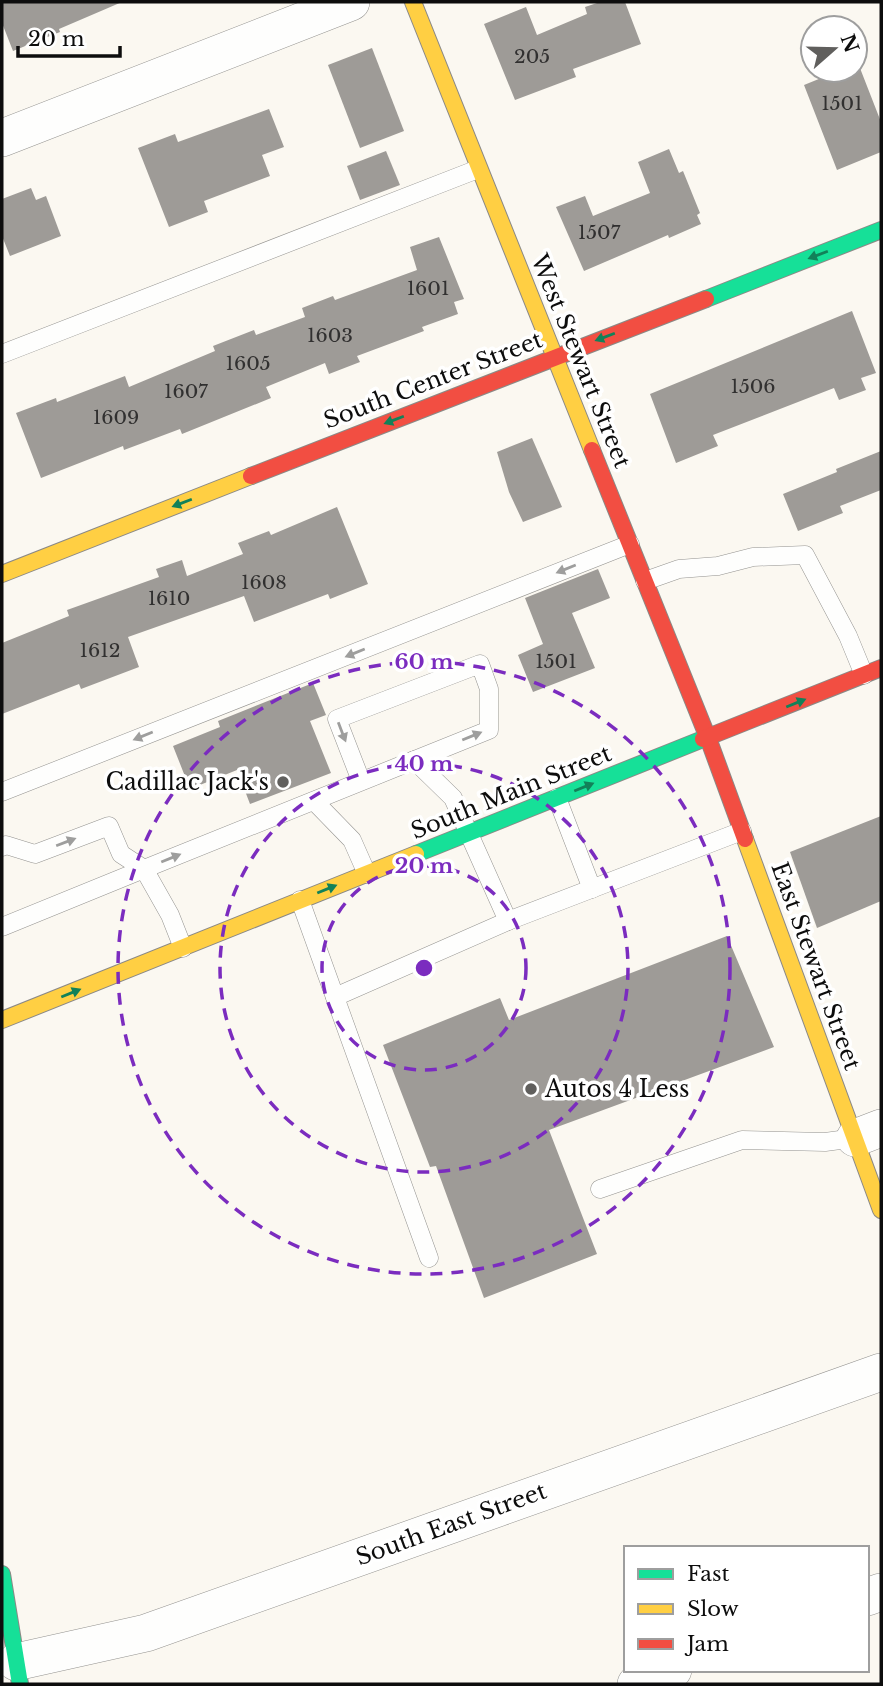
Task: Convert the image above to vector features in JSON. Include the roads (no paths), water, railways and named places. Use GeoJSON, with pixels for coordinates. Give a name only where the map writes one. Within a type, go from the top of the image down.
{"type":"FeatureCollection","features":[{"type":"Feature","properties":{"kind":"main road","name":"West Stewart Street"},"geometry":{"type":"LineString","coordinates":[[413,2],[708,738]]}},
{"type":"Feature","properties":{"kind":"main road","name":"South Center Street"},"geometry":{"type":"LineString","coordinates":[[2,574],[881,230]]}},
{"type":"Feature","properties":{"kind":"main road","name":"South Main Street"},"geometry":{"type":"LineString","coordinates":[[2,1020],[876,673]]}},
{"type":"Feature","properties":{"kind":"main road","name":"East Stewart Street"},"geometry":{"type":"LineString","coordinates":[[708,738],[742,831],[868,1133],[881,1210]]}},
{"type":"Feature","properties":{"kind":"main road"},"geometry":{"type":"LineString","coordinates":[[2,1574],[18,1673]]}},
{"type":"Feature","properties":{"kind":"street"},"geometry":{"type":"LineString","coordinates":[[2,138],[351,2]]}},
{"type":"Feature","properties":{"kind":"street","name":"South East Street"},"geometry":{"type":"LineString","coordinates":[[18,1673],[146,1633],[881,1372]]}},
{"type":"Feature","properties":{"kind":"street"},"geometry":{"type":"LineString","coordinates":[[636,1684],[668,1672]]}},
{"type":"Feature","properties":{"kind":"lane"},"geometry":{"type":"LineString","coordinates":[[2,354],[478,169]]}},
{"type":"Feature","properties":{"kind":"lane"},"geometry":{"type":"LineString","coordinates":[[2,792],[630,544]]}},
{"type":"Feature","properties":{"kind":"lane"},"geometry":{"type":"LineString","coordinates":[[645,581],[679,569],[718,566],[753,557],[805,555],[848,636],[876,673]]}},
{"type":"Feature","properties":{"kind":"lane"},"geometry":{"type":"LineString","coordinates":[[2,927],[489,730],[489,689],[480,664],[337,719],[361,781]]}},
{"type":"Feature","properties":{"kind":"lane"},"geometry":{"type":"LineString","coordinates":[[414,760],[453,798],[508,921]]}},
{"type":"Feature","properties":{"kind":"lane"},"geometry":{"type":"LineString","coordinates":[[557,798],[593,889]]}},
{"type":"Feature","properties":{"kind":"lane"},"geometry":{"type":"LineString","coordinates":[[314,801],[352,840],[367,874]]}},
{"type":"Feature","properties":{"kind":"lane"},"geometry":{"type":"LineString","coordinates":[[2,847],[6,845],[35,854],[109,825],[121,855],[144,869],[170,915],[183,948]]}},
{"type":"Feature","properties":{"kind":"lane"},"geometry":{"type":"LineString","coordinates":[[335,997],[508,921],[742,831]]}},
{"type":"Feature","properties":{"kind":"lane"},"geometry":{"type":"LineString","coordinates":[[300,900],[429,1258]]}},
{"type":"Feature","properties":{"kind":"lane"},"geometry":{"type":"LineString","coordinates":[[600,1189],[742,1140],[825,1142],[868,1133]]}},
{"type":"Feature","properties":{"kind":"place","name":"Cadillac Jack's"},"geometry":{"type":"Point","coordinates":[283,782]}},
{"type":"Feature","properties":{"kind":"place","name":"Autos 4 Less"},"geometry":{"type":"Point","coordinates":[531,1089]}}]}
